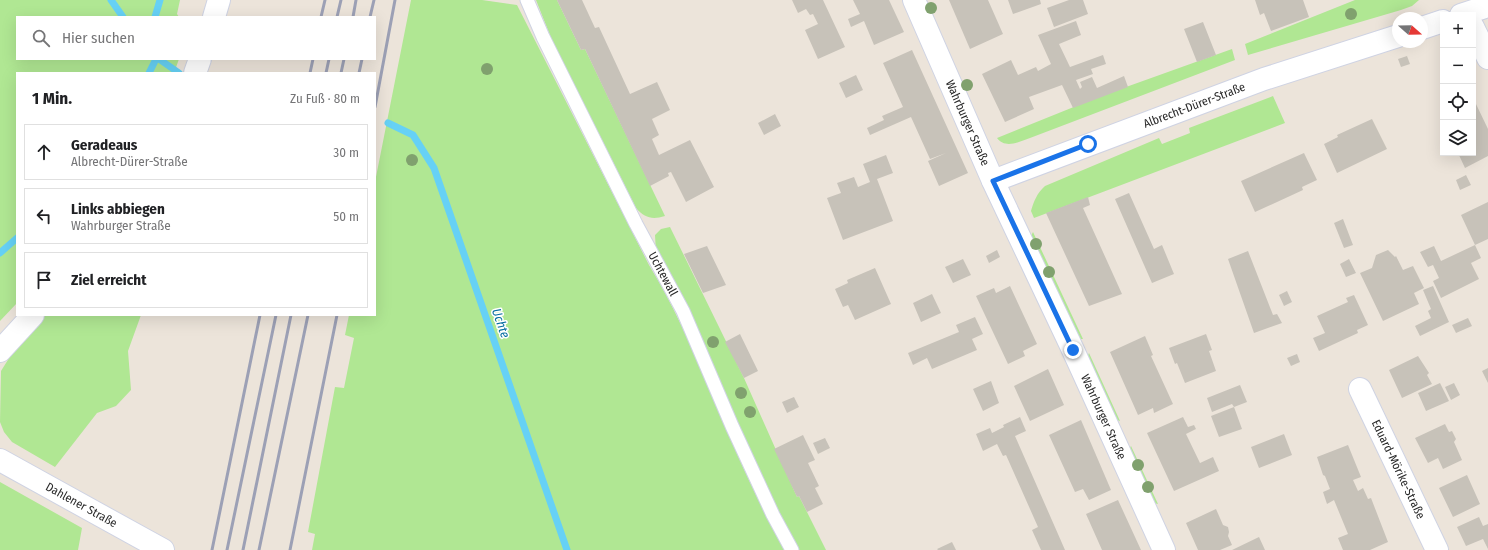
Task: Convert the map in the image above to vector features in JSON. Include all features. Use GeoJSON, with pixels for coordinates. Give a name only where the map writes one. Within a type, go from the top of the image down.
{"type":"FeatureCollection","features":[{"type":"Feature","properties":{"kind":"street"},"geometry":{"type":"LineString","coordinates":[[214,16],[219,0]]}},
{"type":"Feature","properties":{"kind":"street","name":"Wahrburger Straße"},"geometry":{"type":"LineString","coordinates":[[914,0],[993,181],[1073,350],[1164,550]]}},
{"type":"Feature","properties":{"kind":"street"},"geometry":{"type":"LineString","coordinates":[[1471,12],[1488,6]]}},
{"type":"Feature","properties":{"kind":"street"},"geometry":{"type":"LineString","coordinates":[[1428,26],[1440,22]]}},
{"type":"Feature","properties":{"kind":"street"},"geometry":{"type":"LineString","coordinates":[[1476,35],[1488,58]]}},
{"type":"Feature","properties":{"kind":"street","name":"Albrecht-Dürer-Straße"},"geometry":{"type":"LineString","coordinates":[[993,181],[1264,79],[1392,38]]}},
{"type":"Feature","properties":{"kind":"street"},"geometry":{"type":"LineString","coordinates":[[0,351],[32,316]]}},
{"type":"Feature","properties":{"kind":"street","name":"Eduard-Mörike-Straße"},"geometry":{"type":"LineString","coordinates":[[1360,389],[1436,550]]}},
{"type":"Feature","properties":{"kind":"street","name":"Dahlener Straße"},"geometry":{"type":"LineString","coordinates":[[0,460],[164,550]]}},
{"type":"Feature","properties":{"kind":"lane","name":"Uchtewall"},"geometry":{"type":"LineString","coordinates":[[527,0],[543,37],[629,210],[683,311],[732,426],[773,514],[792,550]]}},
{"type":"Feature","properties":{"kind":"green space"},"geometry":{"type":"Polygon","coordinates":[[[0,0],[180,0],[177,14],[178,16],[16,16],[16,60],[179,60],[174,72],[16,72],[16,304],[0,321],[0,0]]]}},
{"type":"Feature","properties":{"kind":"green space"},"geometry":{"type":"Polygon","coordinates":[[[411,0],[482,0],[517,5],[686,335],[749,480],[786,550],[312,550],[315,534],[308,532],[335,387],[344,388],[354,338],[345,335],[349,316],[376,316],[376,177],[411,0]]]}},
{"type":"Feature","properties":{"kind":"green space"},"geometry":{"type":"Polygon","coordinates":[[[536,0],[557,0],[581,50],[585,49],[665,216],[652,218],[642,214],[636,208],[551,38],[536,0]]]}},
{"type":"Feature","properties":{"kind":"green space"},"geometry":{"type":"Polygon","coordinates":[[[1355,0],[1419,0],[1412,6],[1401,10],[1248,55],[1245,44],[1355,0]]]}},
{"type":"Feature","properties":{"kind":"green space"},"geometry":{"type":"Polygon","coordinates":[[[1232,49],[1235,60],[1017,143],[1004,143],[997,138],[1101,96],[1232,49]]]}},
{"type":"Feature","properties":{"kind":"green space"},"geometry":{"type":"Polygon","coordinates":[[[1273,96],[1285,123],[1034,218],[1031,211],[1033,204],[1038,194],[1045,186],[1159,138],[1162,144],[1190,133],[1189,128],[1273,96]]]}},
{"type":"Feature","properties":{"kind":"green space"},"geometry":{"type":"Polygon","coordinates":[[[670,227],[744,378],[797,497],[799,496],[826,550],[797,550],[776,510],[656,253],[655,235],[661,229],[670,227]]]}},
{"type":"Feature","properties":{"kind":"green space"},"geometry":{"type":"Polygon","coordinates":[[[1033,232],[1083,339],[1075,339],[1029,240],[1033,232]]]}},
{"type":"Feature","properties":{"kind":"green space"},"geometry":{"type":"Polygon","coordinates":[[[43,316],[141,316],[128,351],[131,390],[116,406],[97,413],[55,467],[12,442],[4,432],[0,422],[1,371],[16,347],[43,316]]]}},
{"type":"Feature","properties":{"kind":"green space"},"geometry":{"type":"Polygon","coordinates":[[[1089,353],[1120,421],[1111,418],[1085,362],[1089,353]]]}},
{"type":"Feature","properties":{"kind":"green space"},"geometry":{"type":"Polygon","coordinates":[[[1131,446],[1158,504],[1150,502],[1127,453],[1131,446]]]}},
{"type":"Feature","properties":{"kind":"green space"},"geometry":{"type":"Polygon","coordinates":[[[0,482],[82,528],[78,550],[0,550],[0,482]]]}},
{"type":"Feature","properties":{"kind":"building"},"geometry":{"type":"Polygon","coordinates":[[[557,0],[582,0],[595,28],[599,27],[630,94],[657,82],[670,110],[652,119],[659,135],[652,139],[659,155],[690,140],[714,187],[686,202],[671,172],[668,173],[669,176],[650,186],[585,49],[581,50],[557,0]]]}},
{"type":"Feature","properties":{"kind":"building"},"geometry":{"type":"Polygon","coordinates":[[[792,0],[823,0],[845,47],[818,59],[805,30],[818,24],[813,14],[810,15],[806,9],[798,13],[792,0]]]}},
{"type":"Feature","properties":{"kind":"building"},"geometry":{"type":"Polygon","coordinates":[[[853,0],[889,0],[904,32],[874,45],[864,21],[851,27],[848,19],[860,14],[853,0]]]}},
{"type":"Feature","properties":{"kind":"building"},"geometry":{"type":"Polygon","coordinates":[[[949,0],[988,0],[1003,34],[970,49],[949,0]]]}},
{"type":"Feature","properties":{"kind":"building"},"geometry":{"type":"Polygon","coordinates":[[[1008,0],[1040,0],[1041,4],[1013,14],[1008,0]]]}},
{"type":"Feature","properties":{"kind":"building"},"geometry":{"type":"Polygon","coordinates":[[[1069,0],[1083,0],[1088,14],[1054,27],[1047,8],[1069,0]]]}},
{"type":"Feature","properties":{"kind":"building"},"geometry":{"type":"Polygon","coordinates":[[[1255,0],[1303,0],[1309,17],[1271,31],[1264,13],[1260,15],[1255,0]]]}},
{"type":"Feature","properties":{"kind":"building"},"geometry":{"type":"Polygon","coordinates":[[[1076,21],[1081,35],[1059,44],[1070,67],[1103,55],[1106,64],[1091,69],[1093,74],[1076,80],[1080,89],[1082,87],[1080,82],[1092,77],[1097,88],[1124,76],[1128,87],[1073,108],[1062,85],[1029,97],[1034,109],[1005,122],[982,74],[1011,60],[1018,75],[1036,67],[1038,71],[1051,64],[1038,35],[1076,21]]]}},
{"type":"Feature","properties":{"kind":"building"},"geometry":{"type":"Polygon","coordinates":[[[1203,22],[1216,55],[1197,62],[1184,29],[1203,22]]]}},
{"type":"Feature","properties":{"kind":"building"},"geometry":{"type":"Polygon","coordinates":[[[912,50],[968,173],[939,186],[928,161],[946,153],[930,159],[911,117],[870,135],[867,128],[884,120],[882,116],[903,107],[883,63],[912,50]]]}},
{"type":"Feature","properties":{"kind":"building"},"geometry":{"type":"Polygon","coordinates":[[[1407,56],[1410,64],[1401,67],[1398,59],[1407,56]]]}},
{"type":"Feature","properties":{"kind":"building"},"geometry":{"type":"Polygon","coordinates":[[[856,75],[863,90],[846,98],[839,83],[856,75]]]}},
{"type":"Feature","properties":{"kind":"building"},"geometry":{"type":"Polygon","coordinates":[[[1476,104],[1488,129],[1488,156],[1465,168],[1459,156],[1476,156],[1476,104]]]}},
{"type":"Feature","properties":{"kind":"building"},"geometry":{"type":"Polygon","coordinates":[[[775,114],[781,126],[764,135],[758,123],[775,114]]]}},
{"type":"Feature","properties":{"kind":"building"},"geometry":{"type":"Polygon","coordinates":[[[1372,119],[1387,149],[1337,173],[1324,144],[1338,137],[1337,135],[1372,119]]]}},
{"type":"Feature","properties":{"kind":"building"},"geometry":{"type":"Polygon","coordinates":[[[1304,153],[1317,180],[1302,187],[1303,190],[1255,212],[1241,181],[1304,153]]]}},
{"type":"Feature","properties":{"kind":"building"},"geometry":{"type":"Polygon","coordinates":[[[886,155],[893,173],[877,179],[893,221],[843,240],[827,198],[841,193],[837,183],[854,177],[858,187],[870,182],[863,164],[886,155]]]}},
{"type":"Feature","properties":{"kind":"building"},"geometry":{"type":"Polygon","coordinates":[[[1466,175],[1471,185],[1460,190],[1456,180],[1466,175]]]}},
{"type":"Feature","properties":{"kind":"building"},"geometry":{"type":"Polygon","coordinates":[[[1129,193],[1154,249],[1162,245],[1174,274],[1152,283],[1115,199],[1129,193]]]}},
{"type":"Feature","properties":{"kind":"building"},"geometry":{"type":"Polygon","coordinates":[[[1088,197],[1090,205],[1083,208],[1122,294],[1089,306],[1046,213],[1088,197]]]}},
{"type":"Feature","properties":{"kind":"building"},"geometry":{"type":"Polygon","coordinates":[[[1488,202],[1488,239],[1475,245],[1461,215],[1488,202]]]}},
{"type":"Feature","properties":{"kind":"building"},"geometry":{"type":"Polygon","coordinates":[[[1343,219],[1353,245],[1344,248],[1334,223],[1343,219]]]}},
{"type":"Feature","properties":{"kind":"building"},"geometry":{"type":"Polygon","coordinates":[[[1475,245],[1481,258],[1471,263],[1479,279],[1441,298],[1433,281],[1439,278],[1433,265],[1428,267],[1420,252],[1434,246],[1441,261],[1475,245]]]}},
{"type":"Feature","properties":{"kind":"building"},"geometry":{"type":"Polygon","coordinates":[[[707,246],[726,285],[703,293],[684,254],[707,246]]]}},
{"type":"Feature","properties":{"kind":"building"},"geometry":{"type":"Polygon","coordinates":[[[997,250],[1000,257],[989,263],[986,256],[997,250]]]}},
{"type":"Feature","properties":{"kind":"building"},"geometry":{"type":"Polygon","coordinates":[[[1388,250],[1395,257],[1396,256],[1403,270],[1413,266],[1424,288],[1414,293],[1419,304],[1383,321],[1360,273],[1372,268],[1376,255],[1388,250]]]}},
{"type":"Feature","properties":{"kind":"building"},"geometry":{"type":"Polygon","coordinates":[[[1248,251],[1273,315],[1277,314],[1282,323],[1254,333],[1228,259],[1248,251]]]}},
{"type":"Feature","properties":{"kind":"building"},"geometry":{"type":"Polygon","coordinates":[[[963,259],[971,275],[953,283],[945,267],[963,259]]]}},
{"type":"Feature","properties":{"kind":"building"},"geometry":{"type":"Polygon","coordinates":[[[1349,259],[1356,273],[1346,277],[1340,264],[1349,259]]]}},
{"type":"Feature","properties":{"kind":"building"},"geometry":{"type":"Polygon","coordinates":[[[875,268],[891,304],[855,320],[848,305],[843,307],[835,289],[848,283],[847,280],[875,268]]]}},
{"type":"Feature","properties":{"kind":"building"},"geometry":{"type":"Polygon","coordinates":[[[1010,286],[1037,344],[1023,351],[1025,356],[1008,364],[976,296],[994,288],[996,293],[1010,286]]]}},
{"type":"Feature","properties":{"kind":"building"},"geometry":{"type":"Polygon","coordinates":[[[1433,286],[1449,322],[1420,336],[1415,326],[1431,318],[1428,311],[1431,309],[1423,290],[1433,286]]]}},
{"type":"Feature","properties":{"kind":"building"},"geometry":{"type":"Polygon","coordinates":[[[1287,291],[1292,302],[1284,306],[1279,295],[1287,291]]]}},
{"type":"Feature","properties":{"kind":"building"},"geometry":{"type":"Polygon","coordinates":[[[932,294],[941,313],[921,322],[913,303],[932,294]]]}},
{"type":"Feature","properties":{"kind":"building"},"geometry":{"type":"Polygon","coordinates":[[[1354,295],[1368,325],[1357,330],[1358,333],[1319,351],[1313,338],[1325,333],[1317,316],[1348,302],[1346,298],[1354,295]]]}},
{"type":"Feature","properties":{"kind":"building"},"geometry":{"type":"Polygon","coordinates":[[[975,317],[983,334],[972,339],[977,350],[932,369],[927,358],[913,365],[908,353],[959,332],[956,325],[975,317]]]}},
{"type":"Feature","properties":{"kind":"building"},"geometry":{"type":"Polygon","coordinates":[[[1468,318],[1472,326],[1456,333],[1452,325],[1468,318]]]}},
{"type":"Feature","properties":{"kind":"building"},"geometry":{"type":"Polygon","coordinates":[[[740,334],[758,371],[744,378],[725,342],[740,334]]]}},
{"type":"Feature","properties":{"kind":"building"},"geometry":{"type":"Polygon","coordinates":[[[1206,334],[1212,350],[1209,351],[1216,371],[1185,383],[1169,348],[1206,334]]]}},
{"type":"Feature","properties":{"kind":"building"},"geometry":{"type":"Polygon","coordinates":[[[1145,336],[1153,355],[1151,356],[1173,404],[1154,413],[1153,408],[1138,415],[1110,352],[1145,336]]]}},
{"type":"Feature","properties":{"kind":"building"},"geometry":{"type":"Polygon","coordinates":[[[1297,354],[1300,362],[1291,366],[1287,358],[1297,354]]]}},
{"type":"Feature","properties":{"kind":"building"},"geometry":{"type":"Polygon","coordinates":[[[1418,356],[1429,373],[1427,375],[1432,384],[1402,398],[1389,370],[1418,356]]]}},
{"type":"Feature","properties":{"kind":"building"},"geometry":{"type":"Polygon","coordinates":[[[1488,368],[1488,383],[1482,371],[1488,368]]]}},
{"type":"Feature","properties":{"kind":"building"},"geometry":{"type":"Polygon","coordinates":[[[1048,369],[1064,405],[1030,421],[1014,386],[1048,369]]]}},
{"type":"Feature","properties":{"kind":"building"},"geometry":{"type":"Polygon","coordinates":[[[991,381],[999,403],[983,411],[973,389],[991,381]]]}},
{"type":"Feature","properties":{"kind":"building"},"geometry":{"type":"Polygon","coordinates":[[[1440,383],[1449,401],[1426,411],[1418,393],[1440,383]]]}},
{"type":"Feature","properties":{"kind":"building"},"geometry":{"type":"Polygon","coordinates":[[[1454,383],[1460,395],[1451,400],[1445,387],[1454,383]]]}},
{"type":"Feature","properties":{"kind":"building"},"geometry":{"type":"Polygon","coordinates":[[[1240,385],[1247,402],[1234,407],[1232,404],[1212,412],[1207,398],[1240,385]]]}},
{"type":"Feature","properties":{"kind":"building"},"geometry":{"type":"Polygon","coordinates":[[[794,397],[799,407],[787,413],[782,402],[794,397]]]}},
{"type":"Feature","properties":{"kind":"building"},"geometry":{"type":"Polygon","coordinates":[[[1234,407],[1242,429],[1219,437],[1211,416],[1234,407]]]}},
{"type":"Feature","properties":{"kind":"building"},"geometry":{"type":"Polygon","coordinates":[[[1020,417],[1026,431],[1015,436],[1065,550],[1041,550],[1032,530],[1038,527],[1006,455],[1003,456],[997,444],[983,451],[976,434],[990,428],[992,433],[1004,427],[1003,425],[1020,417]]]}},
{"type":"Feature","properties":{"kind":"building"},"geometry":{"type":"Polygon","coordinates":[[[1183,417],[1188,427],[1194,425],[1196,429],[1186,434],[1200,463],[1213,457],[1219,471],[1174,491],[1147,433],[1183,417]]]}},
{"type":"Feature","properties":{"kind":"building"},"geometry":{"type":"Polygon","coordinates":[[[1081,420],[1111,490],[1089,500],[1083,489],[1075,492],[1049,435],[1081,420]]]}},
{"type":"Feature","properties":{"kind":"building"},"geometry":{"type":"Polygon","coordinates":[[[1445,424],[1449,432],[1452,431],[1456,439],[1454,442],[1462,460],[1443,469],[1438,458],[1428,463],[1415,438],[1445,424]]]}},
{"type":"Feature","properties":{"kind":"building"},"geometry":{"type":"Polygon","coordinates":[[[1284,434],[1292,455],[1259,468],[1251,447],[1284,434]]]}},
{"type":"Feature","properties":{"kind":"building"},"geometry":{"type":"Polygon","coordinates":[[[803,435],[815,460],[808,463],[819,486],[815,488],[823,504],[807,512],[799,496],[797,497],[774,449],[803,435]]]}},
{"type":"Feature","properties":{"kind":"building"},"geometry":{"type":"Polygon","coordinates":[[[825,438],[830,448],[818,454],[813,443],[825,438]]]}},
{"type":"Feature","properties":{"kind":"building"},"geometry":{"type":"Polygon","coordinates":[[[1348,445],[1361,477],[1353,480],[1358,491],[1363,488],[1368,499],[1371,498],[1388,542],[1370,550],[1343,550],[1338,538],[1348,534],[1334,500],[1327,504],[1323,492],[1330,489],[1325,476],[1323,475],[1317,457],[1348,445]]]}},
{"type":"Feature","properties":{"kind":"building"},"geometry":{"type":"Polygon","coordinates":[[[1467,475],[1480,504],[1453,517],[1439,488],[1467,475]]]}},
{"type":"Feature","properties":{"kind":"building"},"geometry":{"type":"Polygon","coordinates":[[[1118,500],[1141,550],[1102,550],[1086,514],[1118,500]]]}},
{"type":"Feature","properties":{"kind":"building"},"geometry":{"type":"Polygon","coordinates":[[[1216,509],[1223,525],[1228,527],[1228,536],[1232,545],[1220,550],[1198,550],[1186,523],[1216,509]]]}},
{"type":"Feature","properties":{"kind":"building"},"geometry":{"type":"Polygon","coordinates":[[[1479,517],[1483,526],[1488,524],[1488,549],[1483,539],[1466,546],[1457,527],[1479,517]]]}},
{"type":"Feature","properties":{"kind":"building"},"geometry":{"type":"Polygon","coordinates":[[[1259,537],[1265,550],[1232,550],[1259,537]]]}},
{"type":"Feature","properties":{"kind":"building"},"geometry":{"type":"Polygon","coordinates":[[[952,542],[956,550],[937,549],[952,542]]]}},
{"type":"Feature","properties":{"kind":"waterway","name":"Uchte"},"geometry":{"type":"LineString","coordinates":[[111,0],[122,16]]}},
{"type":"Feature","properties":{"kind":"waterway"},"geometry":{"type":"LineString","coordinates":[[155,16],[160,0]]}},
{"type":"Feature","properties":{"kind":"waterway"},"geometry":{"type":"LineString","coordinates":[[150,72],[156,60]]}},
{"type":"Feature","properties":{"kind":"waterway","name":"Uchte"},"geometry":{"type":"LineString","coordinates":[[160,60],[178,72]]}},
{"type":"Feature","properties":{"kind":"waterway","name":"Uchte"},"geometry":{"type":"LineString","coordinates":[[388,123],[413,135],[434,168],[567,550]]}},
{"type":"Feature","properties":{"kind":"waterway"},"geometry":{"type":"LineString","coordinates":[[0,253],[16,239]]}},
{"type":"Feature","properties":{"kind":"railway"},"geometry":{"type":"LineString","coordinates":[[321,16],[325,0]]}},
{"type":"Feature","properties":{"kind":"railway"},"geometry":{"type":"LineString","coordinates":[[337,16],[341,0]]}},
{"type":"Feature","properties":{"kind":"railway"},"geometry":{"type":"LineString","coordinates":[[353,16],[356,0]]}},
{"type":"Feature","properties":{"kind":"railway"},"geometry":{"type":"LineString","coordinates":[[370,16],[374,0]]}},
{"type":"Feature","properties":{"kind":"railway"},"geometry":{"type":"LineString","coordinates":[[376,102],[395,0]]}},
{"type":"Feature","properties":{"kind":"railway"},"geometry":{"type":"LineString","coordinates":[[310,72],[313,60]]}},
{"type":"Feature","properties":{"kind":"railway"},"geometry":{"type":"LineString","coordinates":[[326,72],[329,60]]}},
{"type":"Feature","properties":{"kind":"railway"},"geometry":{"type":"LineString","coordinates":[[341,72],[344,60]]}},
{"type":"Feature","properties":{"kind":"railway"},"geometry":{"type":"LineString","coordinates":[[359,72],[362,60]]}},
{"type":"Feature","properties":{"kind":"railway"},"geometry":{"type":"LineString","coordinates":[[212,550],[260,316]]}},
{"type":"Feature","properties":{"kind":"railway"},"geometry":{"type":"LineString","coordinates":[[227,550],[276,316]]}},
{"type":"Feature","properties":{"kind":"railway"},"geometry":{"type":"LineString","coordinates":[[243,550],[291,316]]}},
{"type":"Feature","properties":{"kind":"railway"},"geometry":{"type":"LineString","coordinates":[[259,550],[308,316]]}},
{"type":"Feature","properties":{"kind":"railway"},"geometry":{"type":"LineString","coordinates":[[290,550],[337,316]]}},
{"type":"Feature","properties":{"kind":"route"},"geometry":{"type":"LineString","coordinates":[[1073,350],[993,181],[1088,144]]}}]}
